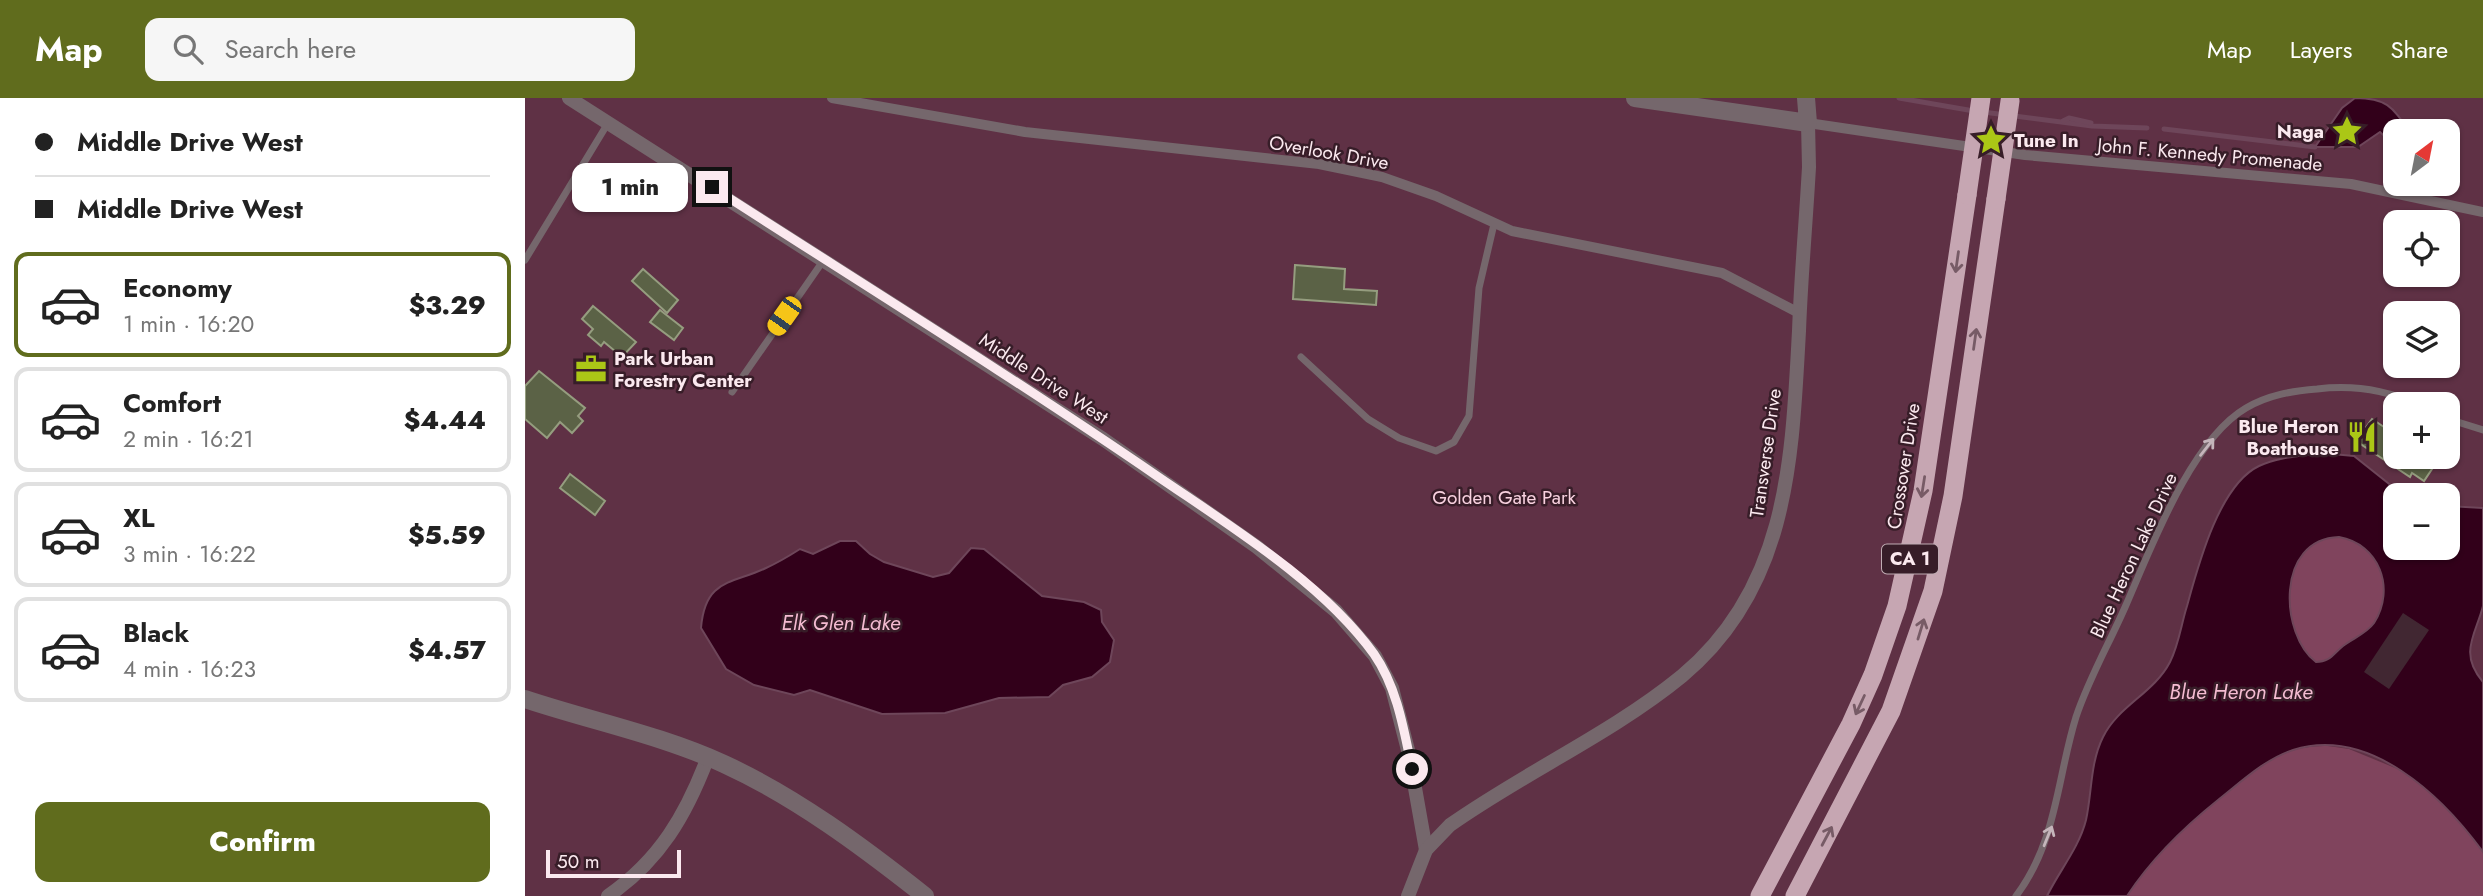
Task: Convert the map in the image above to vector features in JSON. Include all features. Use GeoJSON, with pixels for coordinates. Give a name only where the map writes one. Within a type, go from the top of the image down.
{"type":"FeatureCollection","features":[{"type":"Feature","properties":{"kind":"highway","name":"Crossover Drive"},"geometry":{"type":"LineString","coordinates":[[1760,896],[1851,724],[1877,663],[1900,594],[1923,491],[1981,98]]}},
{"type":"Feature","properties":{"kind":"highway","name":"CA 1"},"geometry":{"type":"LineString","coordinates":[[1795,896],[1891,710],[1933,591],[1953,496],[2011,99]]}},
{"type":"Feature","properties":{"kind":"street","name":"Middle Drive West"},"geometry":{"type":"LineString","coordinates":[[569,98],[824,259],[1183,494],[1295,576],[1336,611],[1375,656],[1392,688],[1409,754],[1426,850]]}},
{"type":"Feature","properties":{"kind":"street","name":"Overlook Drive"},"geometry":{"type":"LineString","coordinates":[[832,98],[1064,138],[1352,171],[1409,185],[1494,224],[1570,244],[1702,268],[1741,282],[1800,313]]}},
{"type":"Feature","properties":{"kind":"street"},"geometry":{"type":"LineString","coordinates":[[1635,98],[1808,124]]}},
{"type":"Feature","properties":{"kind":"street","name":"Transverse Drive"},"geometry":{"type":"LineString","coordinates":[[1408,896],[1426,850],[1437,837],[1465,815],[1663,690],[1699,661],[1733,622],[1759,576],[1781,508],[1794,403],[1809,167],[1806,98]]}},
{"type":"Feature","properties":{"kind":"street","name":"John F. Kennedy Promenade"},"geometry":{"type":"LineString","coordinates":[[1808,124],[2025,155],[2351,184],[2483,212]]}},
{"type":"Feature","properties":{"kind":"street"},"geometry":{"type":"LineString","coordinates":[[525,699],[708,757],[797,804],[925,896]]}},
{"type":"Feature","properties":{"kind":"street"},"geometry":{"type":"LineString","coordinates":[[608,896],[649,863],[671,836],[687,810],[708,757]]}},
{"type":"Feature","properties":{"kind":"lane"},"geometry":{"type":"LineString","coordinates":[[525,260],[608,122]]}},
{"type":"Feature","properties":{"kind":"lane"},"geometry":{"type":"LineString","coordinates":[[1301,357],[1368,419],[1399,439],[1436,451],[1454,442],[1468,416],[1479,288],[1494,224]]}},
{"type":"Feature","properties":{"kind":"lane"},"geometry":{"type":"LineString","coordinates":[[732,392],[824,259]]}},
{"type":"Feature","properties":{"kind":"lane","name":"Blue Heron Lake Drive"},"geometry":{"type":"LineString","coordinates":[[2016,896],[2052,826],[2071,735],[2084,696],[2162,524],[2189,472],[2217,434],[2243,410],[2278,395],[2345,387],[2388,392]]}},
{"type":"Feature","properties":{"kind":"lane"},"geometry":{"type":"LineString","coordinates":[[2460,423],[2483,430]]}},
{"type":"Feature","properties":{"kind":"green space","name":"Golden Gate Park"},"geometry":{"type":"Polygon","coordinates":[[[525,98],[2483,98],[2483,896],[525,896],[525,98]]]}},
{"type":"Feature","properties":{"kind":"shaded area"},"geometry":{"type":"Polygon","coordinates":[[[2339,537],[2353,541],[2373,558],[2380,570],[2383,596],[2380,610],[2371,627],[2328,659],[2316,662],[2304,649],[2295,631],[2290,590],[2294,570],[2303,554],[2318,542],[2339,537]]]}},
{"type":"Feature","properties":{"kind":"shaded area"},"geometry":{"type":"Polygon","coordinates":[[[2328,746],[2349,749],[2405,772],[2444,802],[2483,852],[2483,896],[2127,896],[2178,834],[2247,775],[2291,751],[2328,746]]]}},
{"type":"Feature","properties":{"kind":"water"},"geometry":{"type":"Polygon","coordinates":[[[2355,98],[2374,100],[2387,105],[2401,119],[2383,119],[2383,135],[2380,132],[2358,147],[2315,147],[2342,108],[2355,98]]]}},
{"type":"Feature","properties":{"kind":"water","name":"Blue Heron Lake"},"geometry":{"type":"Polygon","coordinates":[[[2321,453],[2354,456],[2388,483],[2383,483],[2383,560],[2460,560],[2460,507],[2483,508],[2483,606],[2470,653],[2471,662],[2483,682],[2483,852],[2447,809],[2401,771],[2376,757],[2349,748],[2322,745],[2283,754],[2244,779],[2169,844],[2127,896],[2047,896],[2083,830],[2096,757],[2103,737],[2118,717],[2155,682],[2170,662],[2204,549],[2222,508],[2232,490],[2245,476],[2259,466],[2281,459],[2321,453]],[[2339,537],[2318,542],[2303,554],[2294,570],[2290,590],[2295,631],[2304,649],[2316,662],[2328,659],[2367,630],[2380,610],[2383,582],[2380,570],[2364,548],[2339,537]]]}},
{"type":"Feature","properties":{"kind":"water","name":"Elk Glen Lake"},"geometry":{"type":"Polygon","coordinates":[[[840,541],[856,541],[884,562],[933,577],[949,573],[971,548],[984,549],[1042,596],[1084,602],[1101,610],[1102,622],[1114,640],[1110,662],[1092,677],[1063,685],[1049,697],[999,698],[945,713],[882,714],[810,690],[794,695],[754,685],[726,669],[701,628],[708,600],[715,591],[800,549],[813,554],[840,541]]]}},
{"type":"Feature","properties":{"kind":"pier"},"geometry":{"type":"Polygon","coordinates":[[[2403,613],[2429,630],[2389,689],[2364,672],[2403,613]]]}},
{"type":"Feature","properties":{"kind":"building"},"geometry":{"type":"Polygon","coordinates":[[[1295,265],[1345,269],[1344,289],[1377,291],[1376,305],[1293,299],[1295,265]]]}},
{"type":"Feature","properties":{"kind":"building"},"geometry":{"type":"Polygon","coordinates":[[[643,269],[678,300],[667,313],[632,281],[643,269]]]}},
{"type":"Feature","properties":{"kind":"building"},"geometry":{"type":"Polygon","coordinates":[[[593,306],[636,342],[622,357],[604,342],[601,346],[588,335],[593,329],[582,319],[593,306]]]}},
{"type":"Feature","properties":{"kind":"building"},"geometry":{"type":"Polygon","coordinates":[[[660,310],[683,328],[674,340],[650,322],[660,310]]]}},
{"type":"Feature","properties":{"kind":"building"},"geometry":{"type":"Polygon","coordinates":[[[539,371],[585,408],[578,416],[583,421],[572,433],[560,422],[547,438],[525,419],[525,386],[539,371]]]}},
{"type":"Feature","properties":{"kind":"building"},"geometry":{"type":"Polygon","coordinates":[[[2372,419],[2383,426],[2383,459],[2356,441],[2372,419]]]}},
{"type":"Feature","properties":{"kind":"building"},"geometry":{"type":"Polygon","coordinates":[[[2398,469],[2432,469],[2424,481],[2412,473],[2410,477],[2398,469]]]}},
{"type":"Feature","properties":{"kind":"building"},"geometry":{"type":"Polygon","coordinates":[[[570,474],[605,501],[595,515],[560,488],[570,474]]]}},
{"type":"Feature","properties":{"kind":"waterway"},"geometry":{"type":"LineString","coordinates":[[1899,98],[1974,111]]}},
{"type":"Feature","properties":{"kind":"waterway"},"geometry":{"type":"LineString","coordinates":[[1983,112],[2092,126],[2147,128]]}},
{"type":"Feature","properties":{"kind":"waterway"},"geometry":{"type":"LineString","coordinates":[[2063,121],[2069,118],[2091,123]]}},
{"type":"Feature","properties":{"kind":"waterway"},"geometry":{"type":"LineString","coordinates":[[2164,129],[2315,147]]}},
{"type":"Feature","properties":{"kind":"place","name":"Naga"},"geometry":{"type":"Point","coordinates":[2347,131]}},
{"type":"Feature","properties":{"kind":"place","name":"Tune In"},"geometry":{"type":"Point","coordinates":[1991,140]}},
{"type":"Feature","properties":{"kind":"place","name":"Park Urban Forestry Center"},"geometry":{"type":"Point","coordinates":[591,369]}},
{"type":"Feature","properties":{"kind":"place","name":"Blue Heron Boathouse"},"geometry":{"type":"Point","coordinates":[2362,437]}},
{"type":"Feature","properties":{"kind":"route"},"geometry":{"type":"LineString","coordinates":[[712,187],[1103,439],[1295,576],[1350,625],[1375,656],[1392,688],[1412,769]]}}]}
